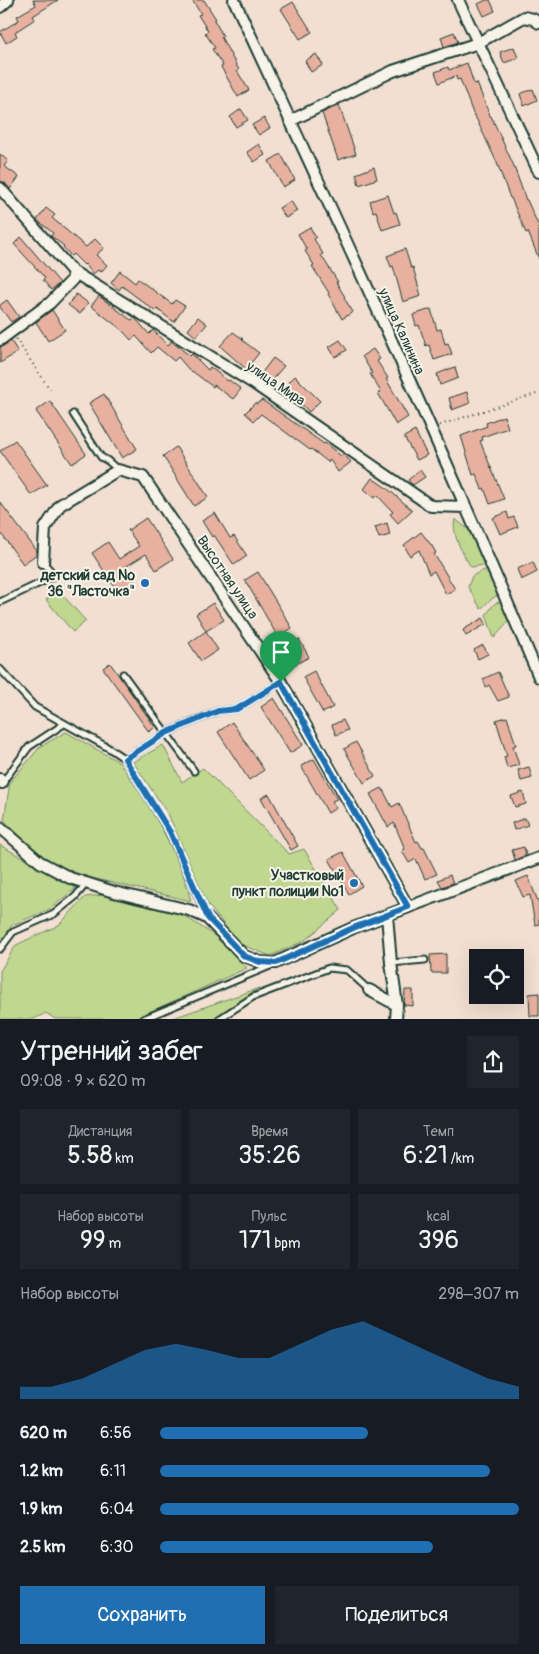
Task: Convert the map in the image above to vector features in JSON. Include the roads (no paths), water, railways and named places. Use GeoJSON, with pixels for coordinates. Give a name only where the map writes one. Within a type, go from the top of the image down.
{"type":"FeatureCollection","features":[{"type":"Feature","properties":{"kind":"street"},"geometry":{"type":"LineString","coordinates":[[0,7],[8,0]]}},
{"type":"Feature","properties":{"kind":"street","name":"улица Калинина"},"geometry":{"type":"LineString","coordinates":[[234,0],[431,428],[539,677]]}},
{"type":"Feature","properties":{"kind":"street"},"geometry":{"type":"LineString","coordinates":[[458,0],[539,172]]}},
{"type":"Feature","properties":{"kind":"street"},"geometry":{"type":"LineString","coordinates":[[290,120],[393,71],[478,44],[524,17],[539,22]]}},
{"type":"Feature","properties":{"kind":"street","name":"улица Мира"},"geometry":{"type":"LineString","coordinates":[[0,188],[72,271],[253,383],[431,506],[466,507]]}},
{"type":"Feature","properties":{"kind":"street"},"geometry":{"type":"LineString","coordinates":[[0,340],[12,333],[56,297],[73,279],[72,271]]}},
{"type":"Feature","properties":{"kind":"street"},"geometry":{"type":"LineString","coordinates":[[43,562],[45,528],[60,505],[118,470]]}},
{"type":"Feature","properties":{"kind":"street","name":"Высотная улица"},"geometry":{"type":"LineString","coordinates":[[118,470],[143,477],[281,682],[408,907]]}},
{"type":"Feature","properties":{"kind":"street"},"geometry":{"type":"LineString","coordinates":[[0,827],[40,862],[70,878],[189,910],[208,918],[244,956],[260,962],[276,963],[353,928],[539,858]]}},
{"type":"Feature","properties":{"kind":"street"},"geometry":{"type":"LineString","coordinates":[[387,915],[391,964],[398,1005],[396,1019]]}},
{"type":"Feature","properties":{"kind":"street"},"geometry":{"type":"LineString","coordinates":[[369,990],[398,1005]]}},
{"type":"Feature","properties":{"kind":"lane"},"geometry":{"type":"LineString","coordinates":[[73,414],[101,457],[118,470]]}},
{"type":"Feature","properties":{"kind":"lane"},"geometry":{"type":"LineString","coordinates":[[0,602],[55,576],[43,562]]}},
{"type":"Feature","properties":{"kind":"lane"},"geometry":{"type":"LineString","coordinates":[[0,669],[35,707],[125,759],[170,832],[208,918]]}},
{"type":"Feature","properties":{"kind":"lane"},"geometry":{"type":"LineString","coordinates":[[123,674],[194,770]]}},
{"type":"Feature","properties":{"kind":"lane"},"geometry":{"type":"LineString","coordinates":[[125,759],[166,733],[218,711],[237,709],[281,682]]}},
{"type":"Feature","properties":{"kind":"lane"},"geometry":{"type":"LineString","coordinates":[[1,783],[29,747],[64,724]]}},
{"type":"Feature","properties":{"kind":"lane"},"geometry":{"type":"LineString","coordinates":[[0,949],[13,932],[54,914],[75,897],[86,883]]}},
{"type":"Feature","properties":{"kind":"lane"},"geometry":{"type":"LineString","coordinates":[[391,964],[425,960]]}},
{"type":"Feature","properties":{"kind":"lane"},"geometry":{"type":"LineString","coordinates":[[143,1019],[276,963]]}},
{"type":"Feature","properties":{"kind":"lane"},"geometry":{"type":"LineString","coordinates":[[219,1019],[253,997],[329,968],[347,970],[369,990]]}},
{"type":"Feature","properties":{"kind":"place","name":"детский сад № 36 \"Ласточка\""},"geometry":{"type":"Point","coordinates":[145,583]}},
{"type":"Feature","properties":{"kind":"place","name":"Участковый пункт полиции №1"},"geometry":{"type":"Point","coordinates":[354,883]}}]}
